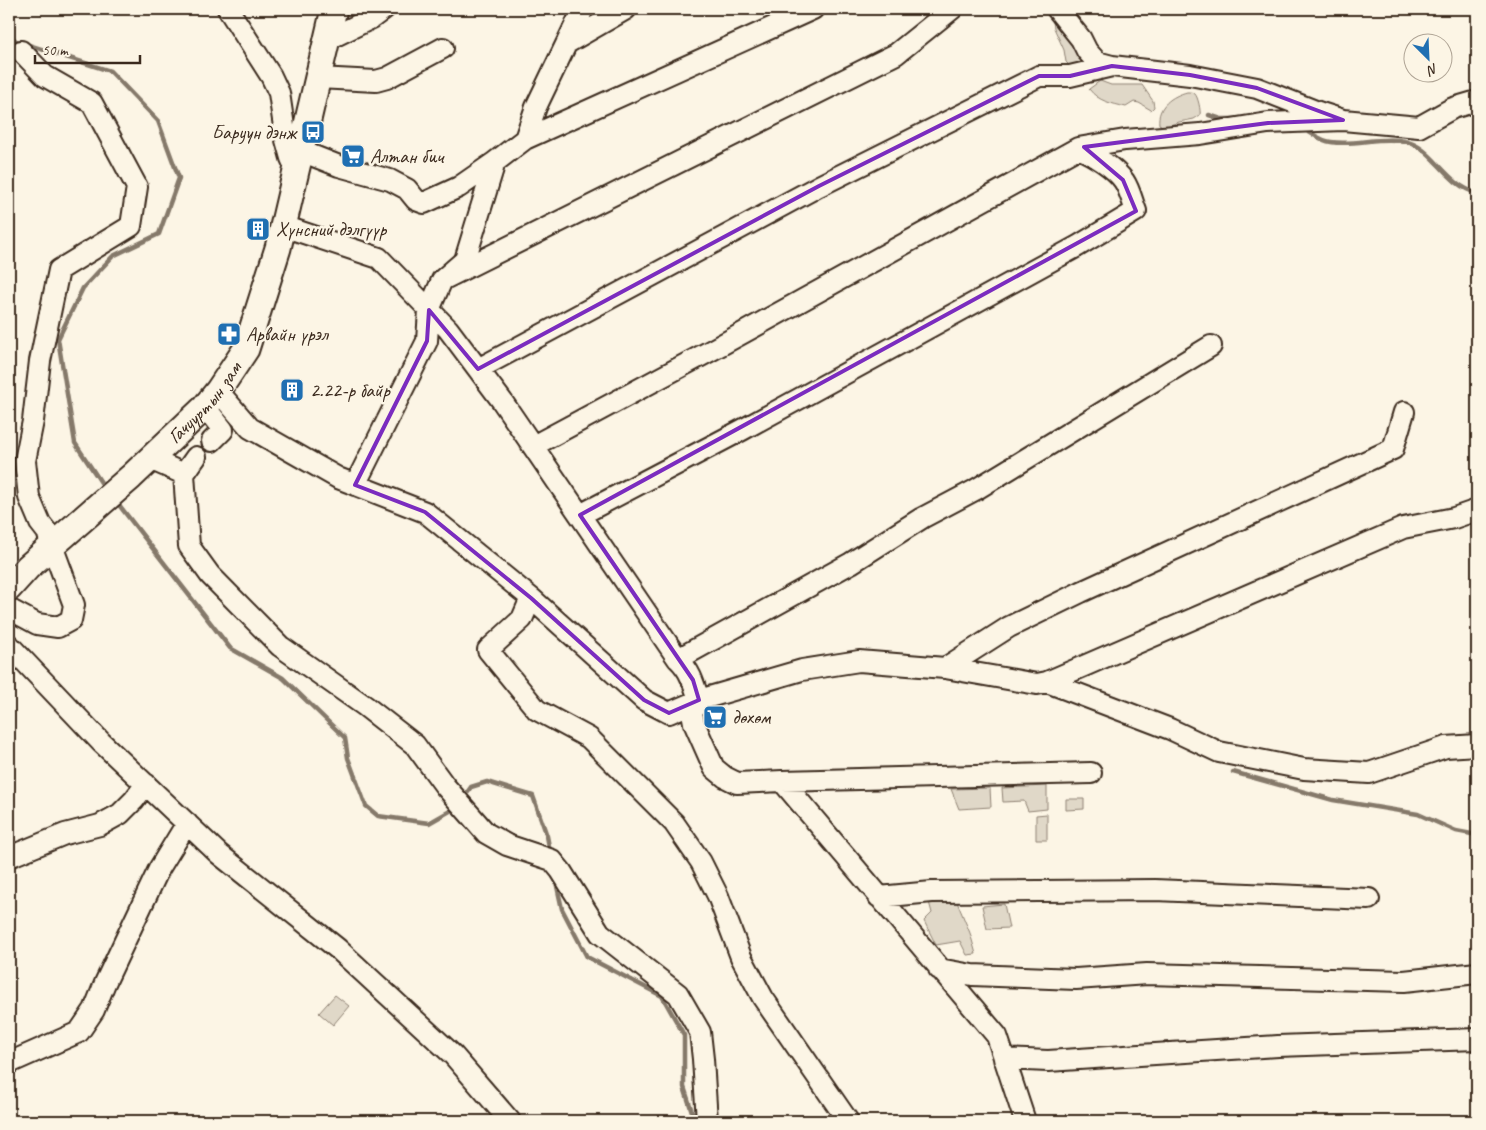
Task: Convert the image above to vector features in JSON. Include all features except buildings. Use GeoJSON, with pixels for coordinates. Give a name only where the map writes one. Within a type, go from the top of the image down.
{"type":"FeatureCollection","features":[{"type":"Feature","properties":{"kind":"main road","name":"Гачууртын зам"},"geometry":{"type":"LineString","coordinates":[[9,588],[28,567],[131,477],[212,399],[246,350],[278,248],[334,9]]}},
{"type":"Feature","properties":{"kind":"street"},"geometry":{"type":"LineString","coordinates":[[228,9],[271,76],[279,93],[290,158],[340,166],[390,180],[407,189],[416,200],[424,203],[459,187],[526,139],[813,9]]}},
{"type":"Feature","properties":{"kind":"street"},"geometry":{"type":"LineString","coordinates":[[327,40],[372,18],[384,9]]}},
{"type":"Feature","properties":{"kind":"street"},"geometry":{"type":"LineString","coordinates":[[526,139],[536,107],[583,9]]}},
{"type":"Feature","properties":{"kind":"street"},"geometry":{"type":"LineString","coordinates":[[567,42],[626,9]]}},
{"type":"Feature","properties":{"kind":"street"},"geometry":{"type":"LineString","coordinates":[[442,280],[896,54],[952,9]]}},
{"type":"Feature","properties":{"kind":"street"},"geometry":{"type":"LineString","coordinates":[[1057,9],[1097,62],[1112,66],[1190,74],[1257,88],[1343,120]]}},
{"type":"Feature","properties":{"kind":"street"},"geometry":{"type":"LineString","coordinates":[[318,78],[376,81],[387,78],[443,48]]}},
{"type":"Feature","properties":{"kind":"street"},"geometry":{"type":"LineString","coordinates":[[9,609],[37,624],[58,627],[71,620],[74,606],[52,545],[29,497],[25,461],[33,421],[40,361],[60,270],[131,226],[137,187],[92,103],[45,76],[21,51]]}},
{"type":"Feature","properties":{"kind":"street"},"geometry":{"type":"LineString","coordinates":[[478,369],[819,186],[1039,76],[1070,76],[1112,66]]}},
{"type":"Feature","properties":{"kind":"street"},"geometry":{"type":"LineString","coordinates":[[533,446],[720,346],[1078,148],[1125,140],[1200,134],[1268,123],[1343,120],[1419,127],[1453,108],[1477,101]]}},
{"type":"Feature","properties":{"kind":"street"},"geometry":{"type":"LineString","coordinates":[[580,515],[811,392],[1078,246],[1136,211],[1123,180],[1093,154],[1078,148]]}},
{"type":"Feature","properties":{"kind":"street"},"geometry":{"type":"LineString","coordinates":[[356,485],[427,341],[429,310],[442,280],[465,260],[495,162]]}},
{"type":"Feature","properties":{"kind":"street"},"geometry":{"type":"LineString","coordinates":[[283,226],[379,258],[448,329],[533,446],[693,680],[699,700],[692,712],[694,723],[714,768],[725,777],[737,783],[782,780],[1091,773]]}},
{"type":"Feature","properties":{"kind":"street"},"geometry":{"type":"LineString","coordinates":[[678,659],[851,563],[922,518],[975,490],[1211,346]]}},
{"type":"Feature","properties":{"kind":"street"},"geometry":{"type":"LineString","coordinates":[[212,399],[223,430],[212,441]]}},
{"type":"Feature","properties":{"kind":"street"},"geometry":{"type":"LineString","coordinates":[[212,399],[250,428],[338,478],[425,512],[531,598],[644,700],[669,713],[699,700],[802,670],[859,661],[945,668],[1037,684],[1047,682],[1403,528],[1454,518],[1477,510]]}},
{"type":"Feature","properties":{"kind":"street"},"geometry":{"type":"LineString","coordinates":[[945,668],[1009,627],[1393,449],[1404,412]]}},
{"type":"Feature","properties":{"kind":"street"},"geometry":{"type":"LineString","coordinates":[[196,457],[184,474],[189,546],[210,575],[280,646],[365,706],[415,745],[446,786],[486,832],[507,845],[552,860],[562,871],[600,933],[678,994],[700,1032],[707,1121]]}},
{"type":"Feature","properties":{"kind":"street"},"geometry":{"type":"LineString","coordinates":[[150,458],[184,474]]}},
{"type":"Feature","properties":{"kind":"street"},"geometry":{"type":"LineString","coordinates":[[531,598],[522,619],[488,650],[537,710],[589,738],[674,823],[701,862],[718,896],[741,957],[764,998],[848,1121]]}},
{"type":"Feature","properties":{"kind":"street"},"geometry":{"type":"LineString","coordinates":[[9,646],[101,742],[219,854],[338,949],[454,1054],[510,1121]]}},
{"type":"Feature","properties":{"kind":"street"},"geometry":{"type":"LineString","coordinates":[[1047,682],[1170,729],[1219,752],[1304,768],[1369,773],[1446,747],[1477,745]]}},
{"type":"Feature","properties":{"kind":"street"},"geometry":{"type":"LineString","coordinates":[[782,780],[997,1036],[1025,1121]]}},
{"type":"Feature","properties":{"kind":"street"},"geometry":{"type":"LineString","coordinates":[[9,857],[65,834],[100,825],[120,814],[146,784]]}},
{"type":"Feature","properties":{"kind":"street"},"geometry":{"type":"LineString","coordinates":[[9,1063],[79,1032],[84,1026],[94,1010],[159,869],[187,823]]}},
{"type":"Feature","properties":{"kind":"street"},"geometry":{"type":"LineString","coordinates":[[879,897],[932,892],[1155,890],[1369,899]]}},
{"type":"Feature","properties":{"kind":"street"},"geometry":{"type":"LineString","coordinates":[[939,969],[972,975],[1076,979],[1146,974],[1404,981],[1477,973]]}},
{"type":"Feature","properties":{"kind":"street"},"geometry":{"type":"LineString","coordinates":[[1004,1059],[1048,1061],[1278,1046],[1477,1038]]}},
{"type":"Feature","properties":{"kind":"highlighted area"},"geometry":{"type":"Polygon","coordinates":[[[1112,66],[1190,75],[1257,88],[1343,120],[1268,123],[1084,147],[1123,180],[1136,211],[580,515],[693,680],[699,700],[669,713],[644,700],[531,598],[425,512],[355,485],[427,341],[429,310],[478,369],[819,186],[1039,76],[1070,76],[1112,66]]]}},
{"type":"Feature","properties":{"kind":"shaded area"},"geometry":{"type":"Polygon","coordinates":[[[1060,19],[1083,59],[1075,67],[1071,67],[1066,62],[1064,50],[1054,28],[1053,22],[1060,19]]]}},
{"type":"Feature","properties":{"kind":"shaded area"},"geometry":{"type":"Polygon","coordinates":[[[1100,81],[1111,85],[1142,85],[1153,101],[1154,107],[1151,110],[1134,102],[1126,107],[1101,99],[1089,89],[1100,81]]]}},
{"type":"Feature","properties":{"kind":"shaded area"},"geometry":{"type":"Polygon","coordinates":[[[1187,92],[1193,93],[1196,96],[1200,115],[1194,119],[1164,127],[1159,124],[1160,112],[1163,107],[1171,99],[1187,92]]]}},
{"type":"Feature","properties":{"kind":"shaded area"},"geometry":{"type":"Polygon","coordinates":[[[1047,786],[1047,809],[1028,811],[1024,801],[1003,802],[1002,788],[1047,786]]]}},
{"type":"Feature","properties":{"kind":"shaded area"},"geometry":{"type":"Polygon","coordinates":[[[990,788],[991,807],[959,809],[951,789],[990,788]]]}},
{"type":"Feature","properties":{"kind":"shaded area"},"geometry":{"type":"Polygon","coordinates":[[[1066,799],[1084,799],[1084,809],[1066,810],[1066,799]]]}},
{"type":"Feature","properties":{"kind":"shaded area"},"geometry":{"type":"Polygon","coordinates":[[[1047,814],[1047,840],[1036,840],[1036,815],[1047,814]]]}},
{"type":"Feature","properties":{"kind":"shaded area"},"geometry":{"type":"Polygon","coordinates":[[[929,902],[957,902],[970,933],[976,954],[967,955],[960,941],[936,945],[924,921],[932,913],[929,902]]]}},
{"type":"Feature","properties":{"kind":"shaded area"},"geometry":{"type":"Polygon","coordinates":[[[1004,904],[1009,928],[987,929],[982,906],[1004,904]]]}},
{"type":"Feature","properties":{"kind":"shaded area"},"geometry":{"type":"Polygon","coordinates":[[[335,995],[349,1006],[333,1025],[319,1013],[335,995]]]}},
{"type":"Feature","properties":{"kind":"waterway"},"geometry":{"type":"LineString","coordinates":[[9,34],[16,41],[110,71],[158,121],[179,178],[159,234],[113,256],[83,288],[58,339],[75,443],[106,490]]}},
{"type":"Feature","properties":{"kind":"waterway"},"geometry":{"type":"LineString","coordinates":[[1209,115],[1221,119],[1236,119]]}},
{"type":"Feature","properties":{"kind":"waterway"},"geometry":{"type":"LineString","coordinates":[[1303,129],[1320,139],[1331,142],[1404,141],[1423,150],[1456,182],[1477,193]]}},
{"type":"Feature","properties":{"kind":"waterway"},"geometry":{"type":"LineString","coordinates":[[116,501],[230,648],[283,678],[345,738],[348,758],[366,806],[378,816],[429,823],[457,807]]}},
{"type":"Feature","properties":{"kind":"waterway"},"geometry":{"type":"LineString","coordinates":[[1233,772],[1333,800],[1418,814],[1456,831],[1477,835]]}},
{"type":"Feature","properties":{"kind":"waterway"},"geometry":{"type":"LineString","coordinates":[[463,798],[471,787],[487,782],[533,796],[547,836],[550,852]]}},
{"type":"Feature","properties":{"kind":"waterway"},"geometry":{"type":"LineString","coordinates":[[555,877],[562,909],[587,957],[662,996],[684,1035],[684,1087],[695,1121]]}},
{"type":"Feature","properties":{"kind":"place","name":"Баруун дэнж"},"geometry":{"type":"Point","coordinates":[313,132]}},
{"type":"Feature","properties":{"kind":"place","name":"Алтан бич"},"geometry":{"type":"Point","coordinates":[353,156]}},
{"type":"Feature","properties":{"kind":"place","name":"Хүнсний дэлгүүр"},"geometry":{"type":"Point","coordinates":[258,229]}},
{"type":"Feature","properties":{"kind":"place","name":"Арвайн үрэл"},"geometry":{"type":"Point","coordinates":[229,334]}},
{"type":"Feature","properties":{"kind":"place","name":"2.22-р байр"},"geometry":{"type":"Point","coordinates":[292,390]}},
{"type":"Feature","properties":{"kind":"place","name":"дөхөм"},"geometry":{"type":"Point","coordinates":[715,717]}}]}
